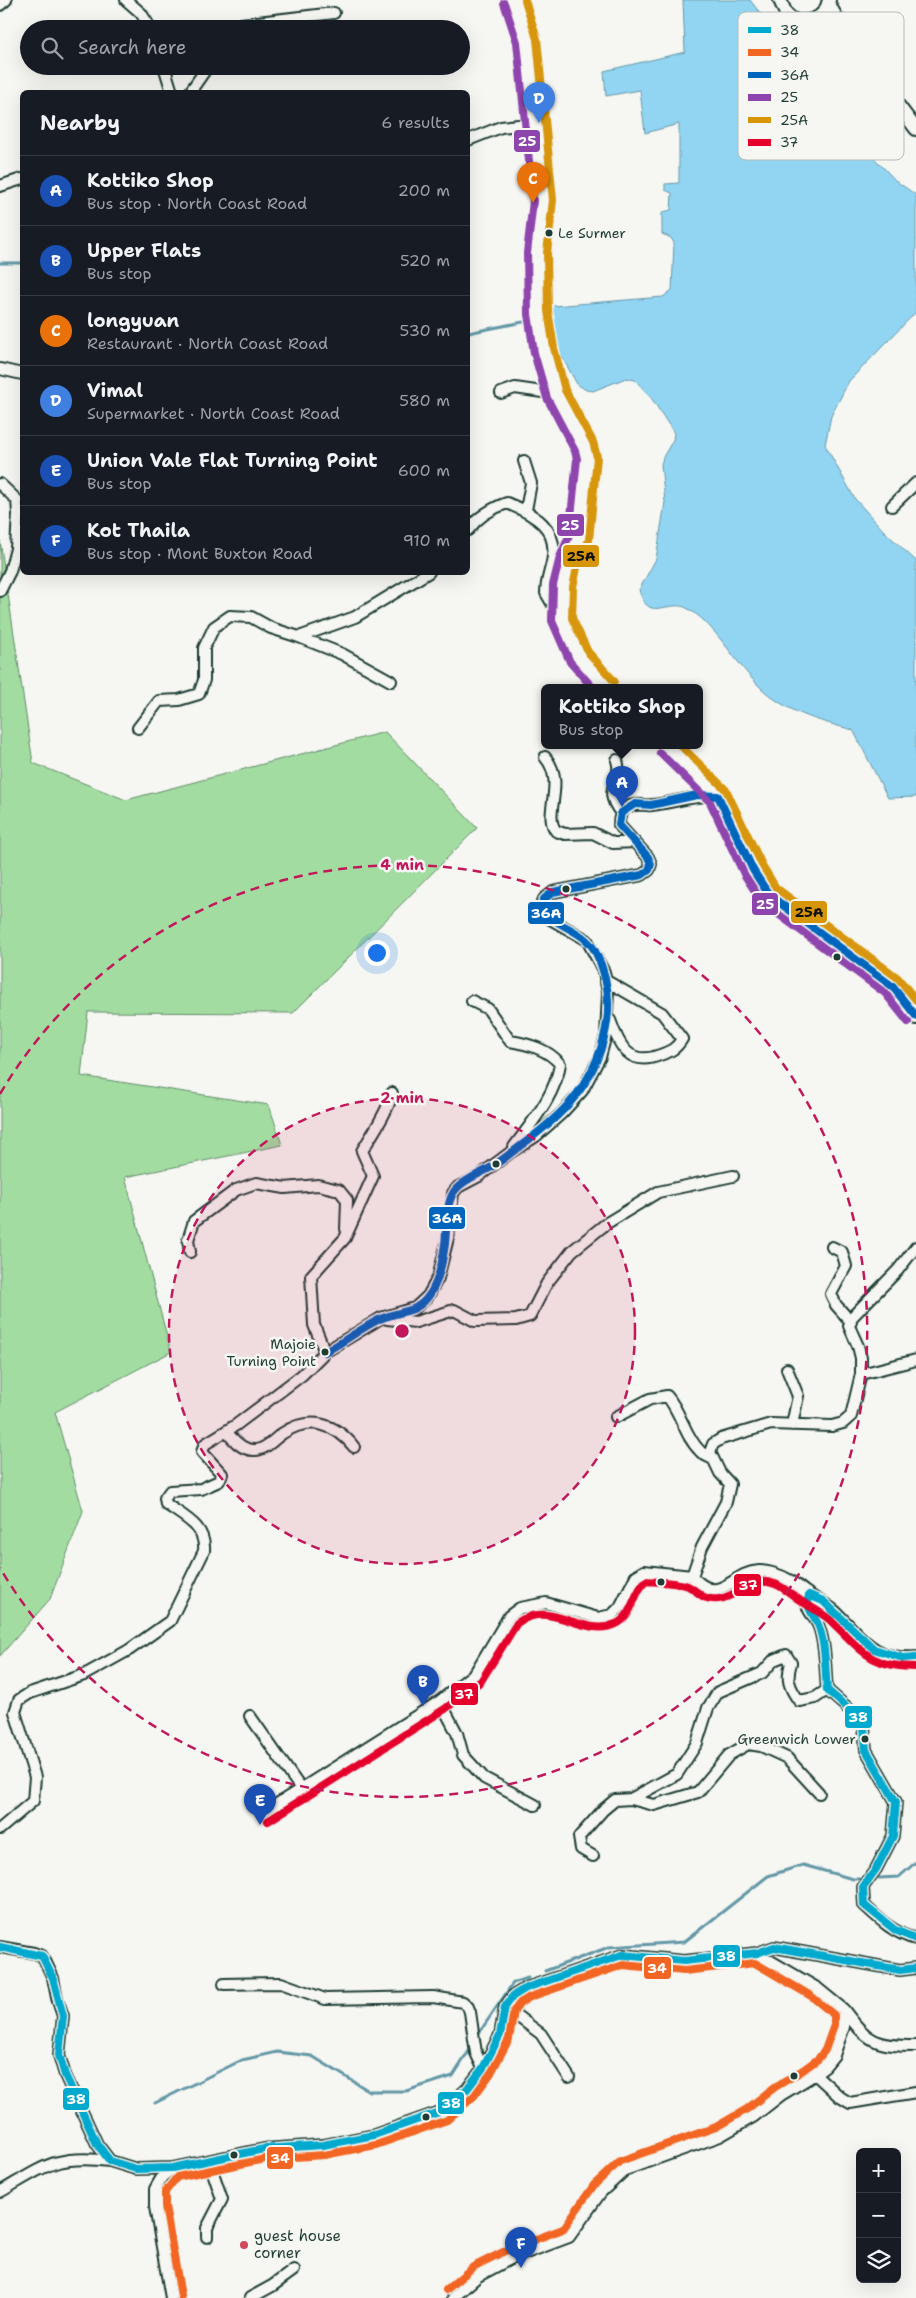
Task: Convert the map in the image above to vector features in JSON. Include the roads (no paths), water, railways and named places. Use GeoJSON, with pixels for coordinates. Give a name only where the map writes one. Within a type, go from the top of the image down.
{"type":"FeatureCollection","features":[{"type":"Feature","properties":{"kind":"main road"},"geometry":{"type":"LineString","coordinates":[[514,0],[527,40],[543,201],[537,253],[539,318],[556,394],[584,447],[587,463],[579,540],[569,560],[563,586],[562,620],[579,657],[588,670],[603,684]]}},
{"type":"Feature","properties":{"kind":"main road"},"geometry":{"type":"LineString","coordinates":[[670,749],[718,796],[753,870],[769,895],[892,986],[916,1016]]}},
{"type":"Feature","properties":{"kind":"street"},"geometry":{"type":"LineString","coordinates":[[0,6],[6,0]]}},
{"type":"Feature","properties":{"kind":"street"},"geometry":{"type":"LineString","coordinates":[[126,0],[141,13],[145,20]]}},
{"type":"Feature","properties":{"kind":"street"},"geometry":{"type":"LineString","coordinates":[[780,0],[785,12]]}},
{"type":"Feature","properties":{"kind":"street"},"geometry":{"type":"LineString","coordinates":[[275,20],[334,13]]}},
{"type":"Feature","properties":{"kind":"street"},"geometry":{"type":"LineString","coordinates":[[167,75],[171,90]]}},
{"type":"Feature","properties":{"kind":"street"},"geometry":{"type":"LineString","coordinates":[[191,90],[202,75]]}},
{"type":"Feature","properties":{"kind":"street"},"geometry":{"type":"LineString","coordinates":[[904,112],[916,128]]}},
{"type":"Feature","properties":{"kind":"street"},"geometry":{"type":"LineString","coordinates":[[470,139],[501,127],[536,124]]}},
{"type":"Feature","properties":{"kind":"street"},"geometry":{"type":"LineString","coordinates":[[0,186],[20,180]]}},
{"type":"Feature","properties":{"kind":"street"},"geometry":{"type":"LineString","coordinates":[[0,369],[20,374]]}},
{"type":"Feature","properties":{"kind":"street"},"geometry":{"type":"LineString","coordinates":[[500,393],[515,388],[556,394]]}},
{"type":"Feature","properties":{"kind":"street"},"geometry":{"type":"LineString","coordinates":[[524,461],[531,484],[526,510]]}},
{"type":"Feature","properties":{"kind":"street"},"geometry":{"type":"LineString","coordinates":[[892,506],[916,483]]}},
{"type":"Feature","properties":{"kind":"street"},"geometry":{"type":"LineString","coordinates":[[0,484],[17,500],[18,513],[16,549],[10,571],[0,591]]}},
{"type":"Feature","properties":{"kind":"street"},"geometry":{"type":"LineString","coordinates":[[470,528],[496,506],[507,503],[526,510],[551,533],[555,544],[546,593],[562,620]]}},
{"type":"Feature","properties":{"kind":"street"},"geometry":{"type":"LineString","coordinates":[[299,637],[355,618],[424,575]]}},
{"type":"Feature","properties":{"kind":"street"},"geometry":{"type":"LineString","coordinates":[[138,728],[159,701],[179,700],[199,694],[204,680],[204,648],[214,626],[230,616],[251,617],[271,628],[342,654],[391,681]]}},
{"type":"Feature","properties":{"kind":"street"},"geometry":{"type":"LineString","coordinates":[[545,757],[551,765],[554,776],[555,794],[550,821],[556,831],[565,834],[593,833],[619,844],[635,842]]}},
{"type":"Feature","properties":{"kind":"street"},"geometry":{"type":"LineString","coordinates":[[617,760],[619,772],[611,795],[613,803],[621,813]]}},
{"type":"Feature","properties":{"kind":"street"},"geometry":{"type":"LineString","coordinates":[[0,1829],[33,1800],[35,1777],[15,1712],[19,1700],[30,1693],[84,1675],[129,1650],[170,1621],[204,1551],[205,1540],[198,1527],[166,1504],[165,1498],[170,1491],[201,1488],[219,1481],[222,1474],[202,1452],[205,1444],[226,1432],[302,1375],[325,1352],[381,1318],[416,1308],[428,1296],[438,1278],[446,1246],[453,1193],[458,1187],[479,1176],[510,1152],[536,1136],[562,1113],[582,1091],[600,1057],[606,1035],[608,1016],[606,980],[588,940],[545,916],[541,906],[544,899],[553,892],[642,875],[649,870],[651,864],[648,857],[619,825],[621,813],[635,804],[651,806],[696,795],[718,796]]}},
{"type":"Feature","properties":{"kind":"street"},"geometry":{"type":"LineString","coordinates":[[606,980],[662,1013],[682,1039],[677,1048],[655,1057],[641,1059],[630,1055],[618,1043],[608,1016]]}},
{"type":"Feature","properties":{"kind":"street"},"geometry":{"type":"LineString","coordinates":[[472,1001],[488,1009],[510,1041],[544,1050],[554,1056],[560,1064],[555,1085],[538,1114],[510,1152]]}},
{"type":"Feature","properties":{"kind":"street"},"geometry":{"type":"LineString","coordinates":[[325,1352],[314,1325],[311,1276],[345,1238],[372,1176],[362,1151],[390,1104],[392,1093]]}},
{"type":"Feature","properties":{"kind":"street"},"geometry":{"type":"LineString","coordinates":[[381,1318],[416,1322],[454,1310],[475,1321],[516,1320],[530,1316],[547,1283],[572,1250],[607,1223],[658,1192],[697,1182],[733,1176]]}},
{"type":"Feature","properties":{"kind":"street"},"geometry":{"type":"LineString","coordinates":[[190,1252],[188,1240],[194,1221],[228,1196],[256,1183],[286,1188],[318,1184],[339,1190],[347,1200],[345,1238]]}},
{"type":"Feature","properties":{"kind":"street"},"geometry":{"type":"LineString","coordinates":[[832,1247],[842,1252],[846,1266],[831,1294],[844,1316],[851,1322]]}},
{"type":"Feature","properties":{"kind":"street"},"geometry":{"type":"LineString","coordinates":[[692,1576],[702,1548],[726,1502],[730,1484],[720,1473],[710,1452],[713,1444],[771,1424],[832,1426],[843,1423],[851,1416],[860,1374],[860,1352],[849,1326],[852,1317],[898,1270],[916,1247]]}},
{"type":"Feature","properties":{"kind":"street"},"geometry":{"type":"LineString","coordinates":[[860,1374],[916,1360]]}},
{"type":"Feature","properties":{"kind":"street"},"geometry":{"type":"LineString","coordinates":[[787,1369],[798,1396],[792,1425]]}},
{"type":"Feature","properties":{"kind":"street"},"geometry":{"type":"LineString","coordinates":[[616,1417],[650,1399],[667,1396],[676,1406],[699,1451],[714,1459]]}},
{"type":"Feature","properties":{"kind":"street"},"geometry":{"type":"LineString","coordinates":[[226,1432],[242,1446],[254,1450],[262,1449],[292,1427],[326,1424],[345,1435],[354,1447]]}},
{"type":"Feature","properties":{"kind":"street"},"geometry":{"type":"LineString","coordinates":[[263,1813],[440,1701],[475,1673],[509,1616],[520,1608],[546,1603],[598,1618],[612,1615],[636,1576],[644,1571],[692,1576],[701,1587],[723,1589],[746,1575],[759,1571],[765,1572],[789,1580],[809,1595],[823,1601],[874,1650],[902,1658],[916,1657]]}},
{"type":"Feature","properties":{"kind":"street"},"geometry":{"type":"LineString","coordinates":[[809,1595],[806,1603],[808,1610],[818,1624],[824,1646],[827,1690],[859,1718],[864,1727],[866,1750],[896,1802],[893,1836],[876,1869],[863,1887],[864,1905],[880,1920],[903,1936],[916,1939]]}},
{"type":"Feature","properties":{"kind":"street"},"geometry":{"type":"LineString","coordinates":[[593,1856],[581,1849],[579,1837],[603,1810],[615,1800],[631,1798],[677,1774],[697,1743],[708,1708],[718,1692],[762,1673],[774,1660],[786,1655],[791,1663],[787,1677],[799,1701],[815,1698],[827,1690]]}},
{"type":"Feature","properties":{"kind":"street"},"geometry":{"type":"LineString","coordinates":[[440,1701],[457,1733],[463,1755],[484,1778],[535,1805]]}},
{"type":"Feature","properties":{"kind":"street"},"geometry":{"type":"LineString","coordinates":[[250,1716],[301,1789]]}},
{"type":"Feature","properties":{"kind":"street"},"geometry":{"type":"LineString","coordinates":[[631,1798],[654,1805],[698,1792],[729,1755],[748,1744],[761,1746],[787,1758],[820,1793]]}},
{"type":"Feature","properties":{"kind":"street"},"geometry":{"type":"LineString","coordinates":[[0,1947],[34,1953],[42,1956],[46,1963],[53,1978],[63,2016],[59,2055],[64,2075],[97,2144],[110,2161]]}},
{"type":"Feature","properties":{"kind":"street"},"geometry":{"type":"LineString","coordinates":[[0,2192],[49,2163],[85,2158],[110,2161],[136,2169],[172,2168],[264,2149],[322,2145],[374,2135],[442,2111],[467,2089],[483,2068],[500,2035],[505,2007],[513,1996],[526,1988],[622,1956],[684,1961],[757,1953],[774,1947],[900,1970],[916,1968]]}},
{"type":"Feature","properties":{"kind":"street"},"geometry":{"type":"LineString","coordinates":[[757,1953],[817,1988],[844,2010],[854,2023],[876,2042],[915,2045]]}},
{"type":"Feature","properties":{"kind":"street"},"geometry":{"type":"LineString","coordinates":[[224,1984],[282,1984],[325,1999],[433,1997],[462,2002],[468,2007],[470,2012],[476,2053],[483,2068]]}},
{"type":"Feature","properties":{"kind":"street"},"geometry":{"type":"LineString","coordinates":[[505,2007],[541,2034],[569,2077]]}},
{"type":"Feature","properties":{"kind":"street"},"geometry":{"type":"LineString","coordinates":[[453,2298],[478,2276],[510,2259],[570,2237],[601,2192],[624,2170],[720,2136],[753,2117],[781,2095],[815,2074],[834,2055],[844,2027],[844,2010]]}},
{"type":"Feature","properties":{"kind":"street"},"geometry":{"type":"LineString","coordinates":[[815,2074],[840,2097],[850,2103],[916,2092]]}},
{"type":"Feature","properties":{"kind":"street"},"geometry":{"type":"LineString","coordinates":[[207,2237],[207,2228],[222,2199],[209,2161]]}},
{"type":"Feature","properties":{"kind":"street"},"geometry":{"type":"LineString","coordinates":[[171,2298],[155,2206],[154,2189],[162,2177],[172,2168]]}},
{"type":"Feature","properties":{"kind":"street"},"geometry":{"type":"LineString","coordinates":[[250,2298],[272,2286],[294,2270]]}},
{"type":"Feature","properties":{"kind":"water"},"geometry":{"type":"Polygon","coordinates":[[[683,0],[750,0],[759,12],[738,12],[738,160],[876,160],[896,181],[916,195],[916,312],[849,381],[831,416],[825,445],[855,499],[884,531],[916,561],[916,797],[888,798],[853,730],[802,714],[768,694],[750,677],[709,625],[694,613],[681,606],[651,608],[647,605],[639,590],[656,559],[665,502],[661,465],[663,457],[673,440],[674,433],[650,396],[635,380],[626,378],[593,391],[586,390],[577,384],[552,339],[543,317],[545,310],[553,306],[663,297],[672,290],[674,243],[671,238],[662,234],[662,214],[671,210],[672,193],[665,190],[665,184],[679,183],[679,124],[645,133],[640,90],[606,96],[604,71],[685,52],[683,0]]]}},
{"type":"Feature","properties":{"kind":"waterway"},"geometry":{"type":"LineString","coordinates":[[0,263],[20,263]]}},
{"type":"Feature","properties":{"kind":"waterway"},"geometry":{"type":"LineString","coordinates":[[470,333],[533,320]]}},
{"type":"Feature","properties":{"kind":"waterway"},"geometry":{"type":"LineString","coordinates":[[879,1878],[899,1877],[916,1862]]}},
{"type":"Feature","properties":{"kind":"waterway"},"geometry":{"type":"LineString","coordinates":[[545,1971],[609,1947],[684,1942],[768,1876],[803,1865],[853,1879],[860,1879]]}},
{"type":"Feature","properties":{"kind":"waterway"},"geometry":{"type":"LineString","coordinates":[[479,2033],[513,1983],[528,1978]]}},
{"type":"Feature","properties":{"kind":"waterway"},"geometry":{"type":"LineString","coordinates":[[155,2103],[242,2060],[277,2052],[312,2056],[369,2091],[406,2091],[453,2076],[469,2051]]}},
{"type":"Feature","properties":{"kind":"place","name":"Vimal"},"geometry":{"type":"Point","coordinates":[539,123]}},
{"type":"Feature","properties":{"kind":"place","name":"longyuan"},"geometry":{"type":"Point","coordinates":[533,203]}},
{"type":"Feature","properties":{"kind":"place","name":"Le Surmer"},"geometry":{"type":"Point","coordinates":[549,233]}},
{"type":"Feature","properties":{"kind":"place","name":"Kottiko Shop"},"geometry":{"type":"Point","coordinates":[622,807]}},
{"type":"Feature","properties":{"kind":"place","name":"Majoie Turning Point"},"geometry":{"type":"Point","coordinates":[325,1352]}},
{"type":"Feature","properties":{"kind":"place","name":"Upper Flats"},"geometry":{"type":"Point","coordinates":[423,1706]}},
{"type":"Feature","properties":{"kind":"place","name":"Greenwich Lower"},"geometry":{"type":"Point","coordinates":[865,1739]}},
{"type":"Feature","properties":{"kind":"place","name":"Union Vale Flat Turning Point"},"geometry":{"type":"Point","coordinates":[260,1825]}},
{"type":"Feature","properties":{"kind":"place","name":"guest house corner"},"geometry":{"type":"Point","coordinates":[244,2245]}},
{"type":"Feature","properties":{"kind":"place","name":"Kot Thaila"},"geometry":{"type":"Point","coordinates":[521,2268]}}]}
